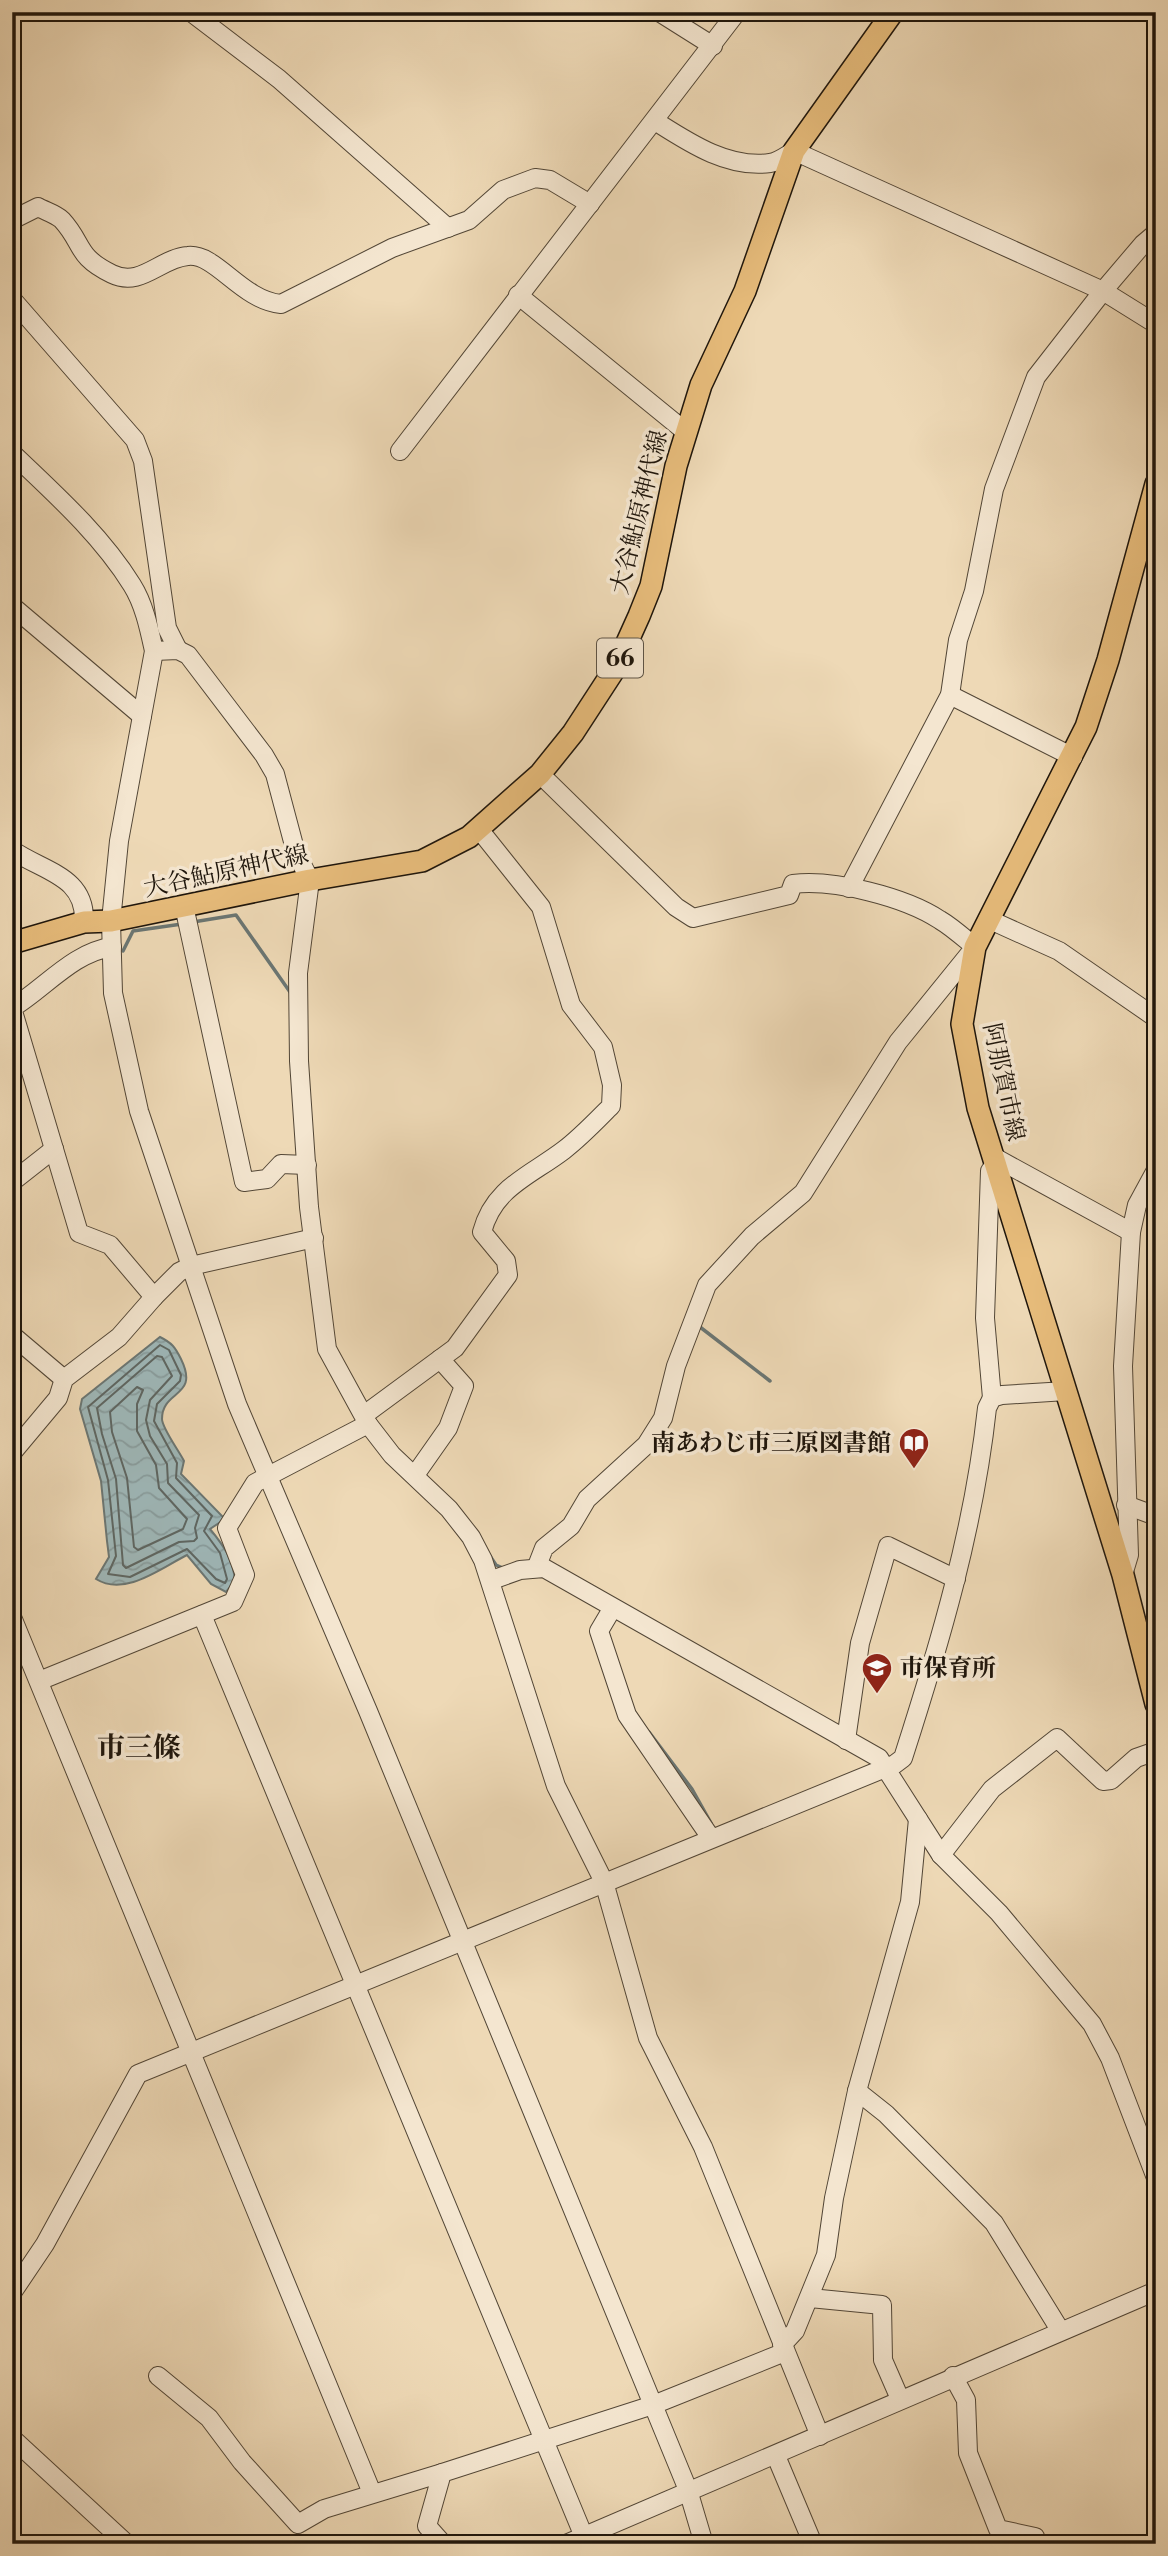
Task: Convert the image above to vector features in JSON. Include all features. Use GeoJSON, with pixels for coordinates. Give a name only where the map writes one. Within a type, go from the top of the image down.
{"type":"FeatureCollection","features":[{"type":"Feature","properties":{"kind":"main road","name":"大谷鮎原神代線"},"geometry":{"type":"LineString","coordinates":[[12,943],[84,922],[111,921],[310,880],[422,861],[469,837],[540,774],[573,733],[616,667],[639,616],[651,586],[676,466],[701,385],[745,291],[794,151],[893,12]]}},
{"type":"Feature","properties":{"kind":"main road","name":"阿那賀市線"},"geometry":{"type":"LineString","coordinates":[[1156,484],[1153,508],[1108,660],[1073,757],[975,947],[962,1024],[978,1108],[1122,1575],[1156,1704]]}},
{"type":"Feature","properties":{"kind":"street"},"geometry":{"type":"LineString","coordinates":[[191,12],[278,79],[448,228]]}},
{"type":"Feature","properties":{"kind":"street"},"geometry":{"type":"LineString","coordinates":[[659,12],[713,46]]}},
{"type":"Feature","properties":{"kind":"street"},"geometry":{"type":"LineString","coordinates":[[400,451],[737,12]]}},
{"type":"Feature","properties":{"kind":"street"},"geometry":{"type":"LineString","coordinates":[[655,121],[697,147],[737,161],[773,163],[794,151],[997,240],[1103,291],[1156,324]]}},
{"type":"Feature","properties":{"kind":"street"},"geometry":{"type":"LineString","coordinates":[[12,220],[38,208],[61,218],[88,260],[114,275],[127,278],[144,275],[176,259],[200,257],[265,303],[281,304],[392,248],[469,220],[503,190],[535,178],[550,180],[590,204]]}},
{"type":"Feature","properties":{"kind":"street"},"geometry":{"type":"LineString","coordinates":[[849,888],[950,695],[958,640],[974,592],[994,489],[1036,377],[1103,291],[1143,244],[1156,233]]}},
{"type":"Feature","properties":{"kind":"street"},"geometry":{"type":"LineString","coordinates":[[519,295],[686,432]]}},
{"type":"Feature","properties":{"kind":"street"},"geometry":{"type":"LineString","coordinates":[[12,299],[135,440],[142,461],[167,628],[178,650]]}},
{"type":"Feature","properties":{"kind":"street"},"geometry":{"type":"LineString","coordinates":[[12,453],[102,545],[133,586],[147,620],[154,651],[119,841],[111,921],[113,993],[132,1086],[191,1266],[237,1404],[462,1940],[688,2490],[704,2544]]}},
{"type":"Feature","properties":{"kind":"street"},"geometry":{"type":"LineString","coordinates":[[12,606],[142,716]]}},
{"type":"Feature","properties":{"kind":"street"},"geometry":{"type":"LineString","coordinates":[[154,651],[178,650],[188,655],[264,755],[283,797],[296,853],[310,880],[298,973],[302,1123],[327,1349],[366,1419],[392,1455],[449,1509],[471,1537],[492,1580],[556,1786],[604,1882],[648,2038],[703,2147],[821,2436]]}},
{"type":"Feature","properties":{"kind":"street"},"geometry":{"type":"LineString","coordinates":[[950,695],[1073,757]]}},
{"type":"Feature","properties":{"kind":"street"},"geometry":{"type":"LineString","coordinates":[[537,1566],[544,1548],[571,1526],[587,1499],[646,1445],[657,1427],[707,1285],[752,1236],[803,1193],[898,1042],[975,947],[940,919],[920,909],[849,888],[814,882],[793,884],[789,895],[693,918],[676,907],[540,774]]}},
{"type":"Feature","properties":{"kind":"street"},"geometry":{"type":"LineString","coordinates":[[39,1681],[233,1602],[245,1575],[228,1528],[255,1482],[366,1419],[454,1348],[508,1275],[506,1261],[482,1232],[488,1212],[502,1194],[573,1143],[611,1106],[612,1085],[603,1047],[571,1005],[541,907],[478,828]]}},
{"type":"Feature","properties":{"kind":"street"},"geometry":{"type":"LineString","coordinates":[[12,850],[71,883],[85,903],[84,922]]}},
{"type":"Feature","properties":{"kind":"street"},"geometry":{"type":"LineString","coordinates":[[184,906],[244,1182],[267,1179],[281,1164],[307,1165]]}},
{"type":"Feature","properties":{"kind":"street"},"geometry":{"type":"LineString","coordinates":[[988,919],[1059,951],[1156,1018]]}},
{"type":"Feature","properties":{"kind":"street"},"geometry":{"type":"LineString","coordinates":[[111,947],[97,949],[12,1008],[79,1233],[110,1245],[155,1297]]}},
{"type":"Feature","properties":{"kind":"street"},"geometry":{"type":"LineString","coordinates":[[12,1182],[54,1149]]}},
{"type":"Feature","properties":{"kind":"street"},"geometry":{"type":"LineString","coordinates":[[12,2293],[45,2244],[138,2074],[886,1765],[895,1764],[903,1758],[941,1641],[970,1526],[987,1408],[992,1398],[985,1318],[990,1171],[995,1160],[1131,1232]]}},
{"type":"Feature","properties":{"kind":"street"},"geometry":{"type":"LineString","coordinates":[[1122,1575],[1129,1555],[1123,1366],[1131,1232],[1137,1205],[1156,1170]]}},
{"type":"Feature","properties":{"kind":"street"},"geometry":{"type":"LineString","coordinates":[[12,1453],[58,1398],[64,1379],[119,1337],[179,1272],[191,1266],[314,1238]]}},
{"type":"Feature","properties":{"kind":"street"},"geometry":{"type":"LineString","coordinates":[[12,1335],[64,1379]]}},
{"type":"Feature","properties":{"kind":"street"},"geometry":{"type":"LineString","coordinates":[[415,1475],[448,1428],[464,1386],[440,1359]]}},
{"type":"Feature","properties":{"kind":"street"},"geometry":{"type":"LineString","coordinates":[[992,1398],[1066,1391]]}},
{"type":"Feature","properties":{"kind":"street"},"geometry":{"type":"LineString","coordinates":[[1126,1505],[1156,1516]]}},
{"type":"Feature","properties":{"kind":"street"},"geometry":{"type":"LineString","coordinates":[[846,1741],[860,1643],[888,1546],[956,1579]]}},
{"type":"Feature","properties":{"kind":"street"},"geometry":{"type":"LineString","coordinates":[[492,1580],[537,1566],[879,1758],[886,1765],[941,1855],[999,1913],[1092,2024],[1110,2058],[1156,2178]]}},
{"type":"Feature","properties":{"kind":"street"},"geometry":{"type":"LineString","coordinates":[[612,1609],[598,1631],[627,1715],[711,1838]]}},
{"type":"Feature","properties":{"kind":"street"},"geometry":{"type":"LineString","coordinates":[[202,1615],[586,2540]]}},
{"type":"Feature","properties":{"kind":"street"},"geometry":{"type":"LineString","coordinates":[[12,1617],[372,2493]]}},
{"type":"Feature","properties":{"kind":"street"},"geometry":{"type":"LineString","coordinates":[[941,1855],[992,1789],[1057,1738],[1103,1781],[1111,1780],[1136,1758],[1156,1751]]}},
{"type":"Feature","properties":{"kind":"street"},"geometry":{"type":"LineString","coordinates":[[158,2376],[209,2418],[242,2462],[298,2524],[324,2510],[372,2493],[653,2405],[783,2348],[795,2332],[826,2255],[834,2198],[857,2091],[910,1902],[919,1819]]}},
{"type":"Feature","properties":{"kind":"street"},"geometry":{"type":"LineString","coordinates":[[857,2091],[906,2132],[995,2223],[1060,2330]]}},
{"type":"Feature","properties":{"kind":"street"},"geometry":{"type":"LineString","coordinates":[[566,2544],[586,2540],[688,2490],[776,2456],[900,2399],[1156,2291]]}},
{"type":"Feature","properties":{"kind":"street"},"geometry":{"type":"LineString","coordinates":[[810,2298],[882,2305],[883,2360],[900,2399]]}},
{"type":"Feature","properties":{"kind":"street"},"geometry":{"type":"LineString","coordinates":[[953,2376],[966,2400],[968,2453],[998,2529],[1035,2537],[1035,2544]]}},
{"type":"Feature","properties":{"kind":"street"},"geometry":{"type":"LineString","coordinates":[[12,2438],[127,2544]]}},
{"type":"Feature","properties":{"kind":"street"},"geometry":{"type":"LineString","coordinates":[[776,2456],[813,2544]]}},
{"type":"Feature","properties":{"kind":"street"},"geometry":{"type":"LineString","coordinates":[[442,2473],[427,2526],[443,2544]]}},
{"type":"Feature","properties":{"kind":"water"},"geometry":{"type":"Polygon","coordinates":[[[160,1337],[177,1351],[186,1372],[183,1387],[164,1409],[163,1423],[184,1461],[181,1474],[225,1519],[210,1529],[224,1547],[232,1566],[235,1581],[226,1592],[211,1584],[187,1555],[131,1583],[107,1584],[96,1579],[109,1557],[101,1481],[80,1409],[82,1399],[160,1337]]]}},
{"type":"Feature","properties":{"kind":"waterway"},"geometry":{"type":"LineString","coordinates":[[193,922],[236,915],[290,992]]}},
{"type":"Feature","properties":{"kind":"waterway"},"geometry":{"type":"LineString","coordinates":[[123,951],[133,931],[182,924]]}},
{"type":"Feature","properties":{"kind":"waterway"},"geometry":{"type":"LineString","coordinates":[[700,1327],[770,1381]]}},
{"type":"Feature","properties":{"kind":"waterway"},"geometry":{"type":"LineString","coordinates":[[490,1556],[496,1565],[505,1569]]}},
{"type":"Feature","properties":{"kind":"waterway"},"geometry":{"type":"LineString","coordinates":[[649,1732],[692,1789],[711,1823]]}},
{"type":"Feature","properties":{"kind":"place","name":"南あわじ市三原図書館"},"geometry":{"type":"Point","coordinates":[914,1470]}},
{"type":"Feature","properties":{"kind":"place","name":"市保育所"},"geometry":{"type":"Point","coordinates":[877,1695]}},
{"type":"Feature","properties":{"kind":"district","name":"市三條"},"geometry":{"type":"Point","coordinates":[139,1747]}}]}
